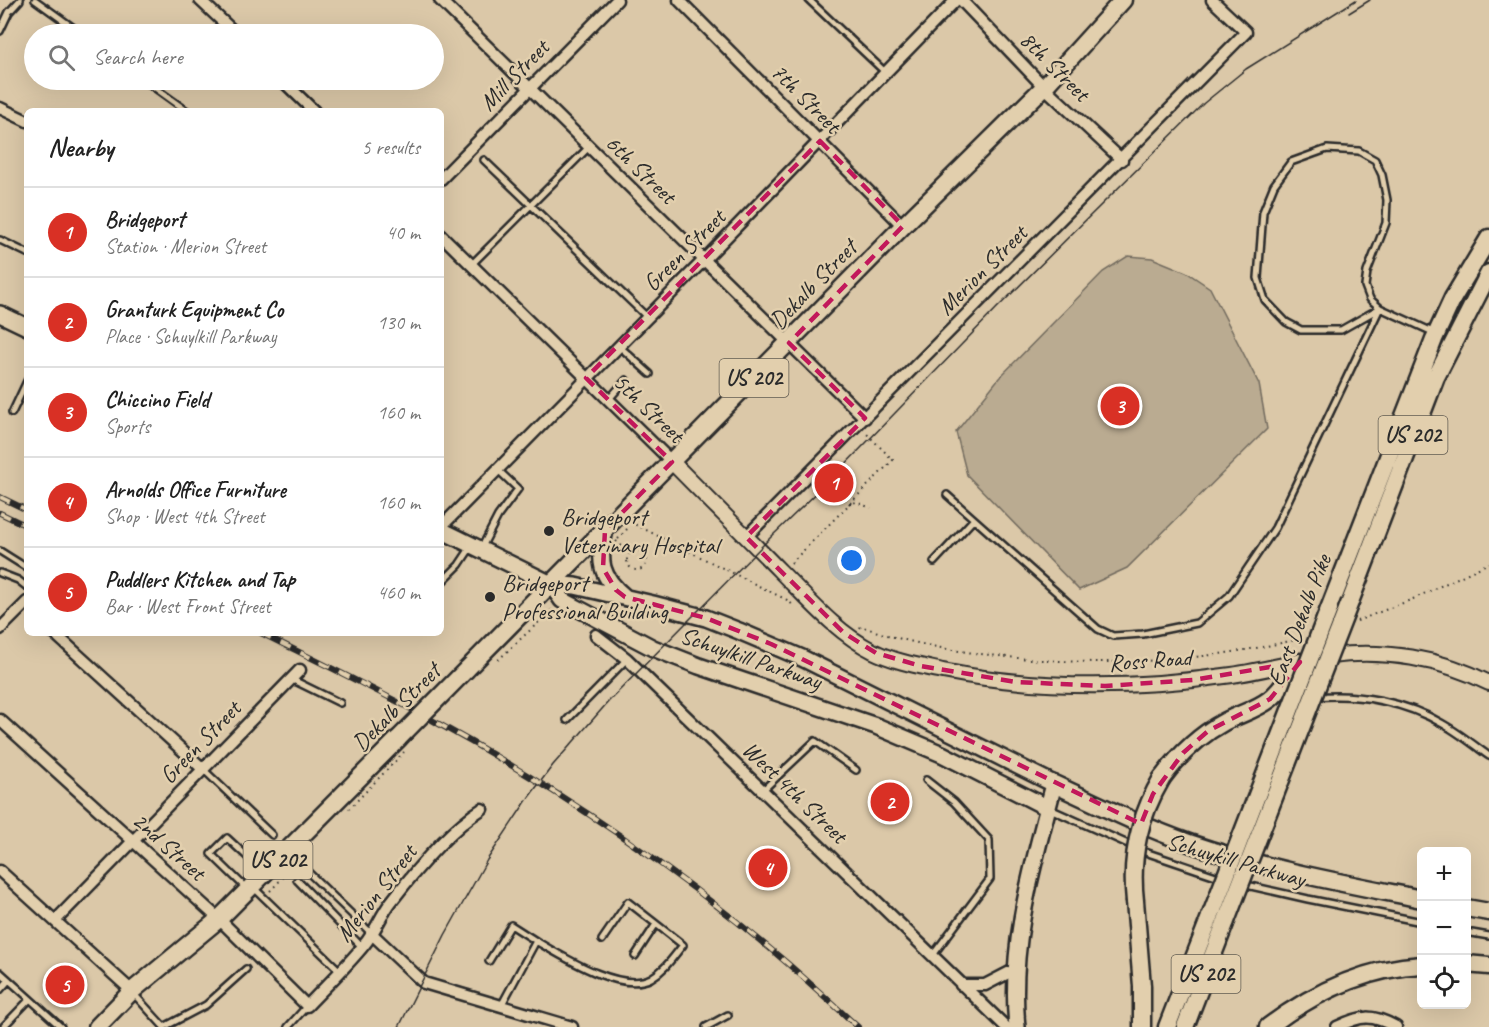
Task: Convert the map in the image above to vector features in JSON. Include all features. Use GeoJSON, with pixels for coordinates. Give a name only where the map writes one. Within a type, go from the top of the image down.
{"type":"FeatureCollection","features":[{"type":"Feature","properties":{"kind":"highway","name":"Dekalb Street"},"geometry":{"type":"LineString","coordinates":[[97,1027],[132,991],[219,919],[551,584],[610,536],[672,462],[903,226],[1044,87],[1123,0]]}},
{"type":"Feature","properties":{"kind":"highway","name":"East Dekalb Pike"},"geometry":{"type":"LineString","coordinates":[[1185,1027],[1218,919],[1329,609],[1436,334],[1453,298],[1489,238]]}},
{"type":"Feature","properties":{"kind":"highway","name":"East Dekalb Pike"},"geometry":{"type":"LineString","coordinates":[[1167,1027],[1218,919],[1350,602],[1436,377],[1489,273]]}},
{"type":"Feature","properties":{"kind":"highway"},"geometry":{"type":"LineString","coordinates":[[1143,1027],[1133,875],[1135,847],[1145,811],[1162,778],[1183,753],[1208,731],[1237,715],[1253,710],[1278,692],[1300,662]]}},
{"type":"Feature","properties":{"kind":"highway"},"geometry":{"type":"LineString","coordinates":[[1054,784],[1157,831],[1219,852],[1281,869],[1417,897]]}},
{"type":"Feature","properties":{"kind":"highway"},"geometry":{"type":"LineString","coordinates":[[1471,909],[1489,912]]}},
{"type":"Feature","properties":{"kind":"highway"},"geometry":{"type":"LineString","coordinates":[[1471,964],[1489,966]]}},
{"type":"Feature","properties":{"kind":"highway"},"geometry":{"type":"LineString","coordinates":[[1268,1027],[1301,1004],[1334,987],[1383,970],[1417,966]]}},
{"type":"Feature","properties":{"kind":"main road"},"geometry":{"type":"LineString","coordinates":[[0,314],[24,326]]}},
{"type":"Feature","properties":{"kind":"main road"},"geometry":{"type":"LineString","coordinates":[[444,531],[551,584]]}},
{"type":"Feature","properties":{"kind":"main road"},"geometry":{"type":"LineString","coordinates":[[610,536],[601,552],[603,568],[610,583],[625,597]]}},
{"type":"Feature","properties":{"kind":"main road","name":"Schuylkill Parkway"},"geometry":{"type":"LineString","coordinates":[[551,584],[575,586],[706,618],[771,644],[1054,784]]}},
{"type":"Feature","properties":{"kind":"main road","name":"Schuylkill Parkway"},"geometry":{"type":"LineString","coordinates":[[551,584],[562,600],[653,648],[884,729],[942,754],[1048,808]]}},
{"type":"Feature","properties":{"kind":"main road"},"geometry":{"type":"LineString","coordinates":[[1017,1027],[1014,970],[1024,904],[1054,784]]}},
{"type":"Feature","properties":{"kind":"street"},"geometry":{"type":"LineString","coordinates":[[200,0],[225,24]]}},
{"type":"Feature","properties":{"kind":"street","name":"6th Street"},"geometry":{"type":"LineString","coordinates":[[440,0],[789,343],[861,421]]}},
{"type":"Feature","properties":{"kind":"street","name":"Mill Street"},"geometry":{"type":"LineString","coordinates":[[444,176],[617,0]]}},
{"type":"Feature","properties":{"kind":"street","name":"7th Street"},"geometry":{"type":"LineString","coordinates":[[679,0],[903,226]]}},
{"type":"Feature","properties":{"kind":"street","name":"Green Street"},"geometry":{"type":"LineString","coordinates":[[444,526],[956,0]]}},
{"type":"Feature","properties":{"kind":"street","name":"8th Street"},"geometry":{"type":"LineString","coordinates":[[960,0],[1044,87],[1122,159]]}},
{"type":"Feature","properties":{"kind":"street","name":"Merion Street"},"geometry":{"type":"LineString","coordinates":[[746,537],[1246,32],[1212,0]]}},
{"type":"Feature","properties":{"kind":"street"},"geometry":{"type":"LineString","coordinates":[[292,90],[311,108]]}},
{"type":"Feature","properties":{"kind":"street"},"geometry":{"type":"LineString","coordinates":[[0,108],[24,120]]}},
{"type":"Feature","properties":{"kind":"street","name":"5th Street"},"geometry":{"type":"LineString","coordinates":[[444,238],[824,615]]}},
{"type":"Feature","properties":{"kind":"street"},"geometry":{"type":"LineString","coordinates":[[0,629],[24,607]]}},
{"type":"Feature","properties":{"kind":"street","name":"Ross Road"},"geometry":{"type":"LineString","coordinates":[[824,615],[859,644],[894,659],[968,676],[1016,682],[1105,686],[1149,685],[1234,675],[1355,654],[1413,658],[1464,671],[1489,683]]}},
{"type":"Feature","properties":{"kind":"street","name":"West 4th Street"},"geometry":{"type":"LineString","coordinates":[[596,635],[627,659],[1006,1027]]}},
{"type":"Feature","properties":{"kind":"street"},"geometry":{"type":"LineString","coordinates":[[57,636],[203,769]]}},
{"type":"Feature","properties":{"kind":"street","name":"Green Street"},"geometry":{"type":"LineString","coordinates":[[55,921],[300,670]]}},
{"type":"Feature","properties":{"kind":"street","name":"2nd Street"},"geometry":{"type":"LineString","coordinates":[[0,720],[219,919],[307,1006]]}},
{"type":"Feature","properties":{"kind":"street","name":"Merion Street"},"geometry":{"type":"LineString","coordinates":[[307,1006],[362,947],[391,902],[425,863],[454,831],[482,810]]}},
{"type":"Feature","properties":{"kind":"street"},"geometry":{"type":"LineString","coordinates":[[0,871],[132,991]]}},
{"type":"Feature","properties":{"kind":"street"},"geometry":{"type":"LineString","coordinates":[[371,933],[424,983],[572,1027]]}},
{"type":"Feature","properties":{"kind":"street"},"geometry":{"type":"LineString","coordinates":[[961,984],[985,985],[1014,970]]}},
{"type":"Feature","properties":{"kind":"street"},"geometry":{"type":"LineString","coordinates":[[1337,1027],[1355,1018],[1370,1018],[1396,1027]]}},
{"type":"Feature","properties":{"kind":"lane"},"geometry":{"type":"LineString","coordinates":[[0,31],[9,12],[20,0]]}},
{"type":"Feature","properties":{"kind":"lane"},"geometry":{"type":"LineString","coordinates":[[35,0],[68,24]]}},
{"type":"Feature","properties":{"kind":"lane"},"geometry":{"type":"LineString","coordinates":[[809,0],[886,74]]}},
{"type":"Feature","properties":{"kind":"lane"},"geometry":{"type":"LineString","coordinates":[[158,90],[183,108]]}},
{"type":"Feature","properties":{"kind":"lane"},"geometry":{"type":"LineString","coordinates":[[471,265],[589,147]]}},
{"type":"Feature","properties":{"kind":"lane"},"geometry":{"type":"LineString","coordinates":[[1380,308],[1341,330],[1301,330],[1286,322],[1265,300],[1258,278],[1263,212],[1274,185],[1291,162],[1327,149],[1359,151],[1375,160],[1382,175],[1387,200],[1386,223],[1367,272],[1365,286],[1370,299],[1380,308],[1436,334]]}},
{"type":"Feature","properties":{"kind":"lane"},"geometry":{"type":"LineString","coordinates":[[484,160],[647,317]]}},
{"type":"Feature","properties":{"kind":"lane"},"geometry":{"type":"LineString","coordinates":[[0,240],[24,252]]}},
{"type":"Feature","properties":{"kind":"lane"},"geometry":{"type":"LineString","coordinates":[[947,495],[1098,629],[1113,636],[1143,634],[1197,623],[1229,596],[1275,528],[1380,308]]}},
{"type":"Feature","properties":{"kind":"lane"},"geometry":{"type":"LineString","coordinates":[[619,346],[650,374]]}},
{"type":"Feature","properties":{"kind":"lane"},"geometry":{"type":"LineString","coordinates":[[608,400],[626,380]]}},
{"type":"Feature","properties":{"kind":"lane"},"geometry":{"type":"LineString","coordinates":[[12,413],[24,387]]}},
{"type":"Feature","properties":{"kind":"lane"},"geometry":{"type":"LineString","coordinates":[[444,580],[476,548],[518,489],[497,469]]}},
{"type":"Feature","properties":{"kind":"lane"},"geometry":{"type":"LineString","coordinates":[[934,562],[975,519]]}},
{"type":"Feature","properties":{"kind":"lane"},"geometry":{"type":"LineString","coordinates":[[0,551],[24,566]]}},
{"type":"Feature","properties":{"kind":"lane"},"geometry":{"type":"LineString","coordinates":[[0,573],[18,579],[24,584]]}},
{"type":"Feature","properties":{"kind":"lane"},"geometry":{"type":"LineString","coordinates":[[567,720],[627,659]]}},
{"type":"Feature","properties":{"kind":"lane"},"geometry":{"type":"LineString","coordinates":[[291,679],[340,703]]}},
{"type":"Feature","properties":{"kind":"lane"},"geometry":{"type":"LineString","coordinates":[[1289,700],[1338,696],[1371,699],[1401,706],[1443,723],[1489,756]]}},
{"type":"Feature","properties":{"kind":"lane"},"geometry":{"type":"LineString","coordinates":[[1253,710],[1279,702]]}},
{"type":"Feature","properties":{"kind":"lane"},"geometry":{"type":"LineString","coordinates":[[762,791],[815,741],[856,770]]}},
{"type":"Feature","properties":{"kind":"lane"},"geometry":{"type":"LineString","coordinates":[[203,769],[272,835]]}},
{"type":"Feature","properties":{"kind":"lane"},"geometry":{"type":"LineString","coordinates":[[926,780],[954,802],[990,840],[990,879],[932,957]]}},
{"type":"Feature","properties":{"kind":"lane","name":"Schuykill Parkway"},"geometry":{"type":"LineString","coordinates":[[1048,808],[1148,853],[1212,875],[1275,892],[1417,921]]}},
{"type":"Feature","properties":{"kind":"lane"},"geometry":{"type":"LineString","coordinates":[[265,873],[227,838],[211,854],[340,971]]}},
{"type":"Feature","properties":{"kind":"lane"},"geometry":{"type":"LineString","coordinates":[[306,870],[371,933]]}},
{"type":"Feature","properties":{"kind":"lane"},"geometry":{"type":"LineString","coordinates":[[297,880],[362,947]]}},
{"type":"Feature","properties":{"kind":"lane"},"geometry":{"type":"LineString","coordinates":[[489,961],[511,926],[581,968],[640,982],[666,967],[683,945],[628,902],[602,940]]}},
{"type":"Feature","properties":{"kind":"lane"},"geometry":{"type":"LineString","coordinates":[[635,957],[656,924]]}},
{"type":"Feature","properties":{"kind":"lane"},"geometry":{"type":"LineString","coordinates":[[1471,933],[1489,936]]}},
{"type":"Feature","properties":{"kind":"lane"},"geometry":{"type":"LineString","coordinates":[[501,1006],[536,941]]}},
{"type":"Feature","properties":{"kind":"lane"},"geometry":{"type":"LineString","coordinates":[[132,991],[164,1027],[206,1005],[246,969]]}},
{"type":"Feature","properties":{"kind":"lane"},"geometry":{"type":"LineString","coordinates":[[0,972],[61,1027]]}},
{"type":"Feature","properties":{"kind":"lane"},"geometry":{"type":"LineString","coordinates":[[0,990],[9,980]]}},
{"type":"Feature","properties":{"kind":"lane"},"geometry":{"type":"LineString","coordinates":[[3,1027],[30,999]]}},
{"type":"Feature","properties":{"kind":"lane"},"geometry":{"type":"LineString","coordinates":[[288,1027],[307,1006]]}},
{"type":"Feature","properties":{"kind":"lane"},"geometry":{"type":"LineString","coordinates":[[706,1027],[728,1015]]}},
{"type":"Feature","properties":{"kind":"lane"},"geometry":{"type":"LineString","coordinates":[[48,1027],[54,1021]]}},
{"type":"Feature","properties":{"kind":"path"},"geometry":{"type":"LineString","coordinates":[[782,573],[893,460],[861,421]]}},
{"type":"Feature","properties":{"kind":"path"},"geometry":{"type":"LineString","coordinates":[[823,495],[832,488],[850,504]]}},
{"type":"Feature","properties":{"kind":"path"},"geometry":{"type":"LineString","coordinates":[[850,504],[856,502],[871,508]]}},
{"type":"Feature","properties":{"kind":"path"},"geometry":{"type":"LineString","coordinates":[[633,523],[788,600],[796,608]]}},
{"type":"Feature","properties":{"kind":"path"},"geometry":{"type":"LineString","coordinates":[[610,536],[630,553]]}},
{"type":"Feature","properties":{"kind":"path"},"geometry":{"type":"LineString","coordinates":[[636,550],[644,553],[647,559],[645,567],[638,570],[629,566],[627,559],[630,553],[636,550]]}},
{"type":"Feature","properties":{"kind":"highlighted area"},"geometry":{"type":"Polygon","coordinates":[[[820,141],[903,226],[789,343],[865,418],[746,537],[844,633],[876,653],[921,666],[1016,682],[1105,686],[1193,680],[1300,662],[1270,699],[1208,731],[1183,753],[1153,794],[1141,824],[771,644],[706,618],[625,597],[616,590],[603,568],[605,530],[672,462],[586,378],[820,141]]]}},
{"type":"Feature","properties":{"kind":"shaded area"},"geometry":{"type":"Polygon","coordinates":[[[1128,256],[1152,258],[1186,272],[1210,288],[1259,384],[1267,429],[1127,568],[1079,590],[967,475],[956,432],[999,378],[1103,272],[1128,256]]]}},
{"type":"Feature","properties":{"kind":"tram line"},"geometry":{"type":"LineString","coordinates":[[399,1027],[445,935],[487,860],[553,765],[609,701],[829,481],[997,308],[1204,103],[1246,69],[1356,0]]}},
{"type":"Feature","properties":{"kind":"tram line"},"geometry":{"type":"LineString","coordinates":[[1349,13],[1370,0]]}},
{"type":"Feature","properties":{"kind":"railway"},"geometry":{"type":"LineString","coordinates":[[0,497],[24,509]]}},
{"type":"Feature","properties":{"kind":"railway"},"geometry":{"type":"LineString","coordinates":[[0,513],[24,525]]}},
{"type":"Feature","properties":{"kind":"railway"},"geometry":{"type":"LineString","coordinates":[[267,636],[439,724],[575,805],[706,897],[787,963],[858,1027]]}},
{"type":"Feature","properties":{"kind":"place","name":"Chiccino Field"},"geometry":{"type":"Point","coordinates":[1120,406]}},
{"type":"Feature","properties":{"kind":"place","name":"Bridgeport"},"geometry":{"type":"Point","coordinates":[834,483]}},
{"type":"Feature","properties":{"kind":"place","name":"Bridgeport Veterinary Hospital"},"geometry":{"type":"Point","coordinates":[549,531]}},
{"type":"Feature","properties":{"kind":"place","name":"Bridgeport Professional Building"},"geometry":{"type":"Point","coordinates":[490,597]}},
{"type":"Feature","properties":{"kind":"place","name":"Granturk Equipment Co"},"geometry":{"type":"Point","coordinates":[890,802]}},
{"type":"Feature","properties":{"kind":"place","name":"Arnolds Office Furniture"},"geometry":{"type":"Point","coordinates":[768,868]}},
{"type":"Feature","properties":{"kind":"place","name":"Puddlers Kitchen and Tap"},"geometry":{"type":"Point","coordinates":[65,985]}}]}
